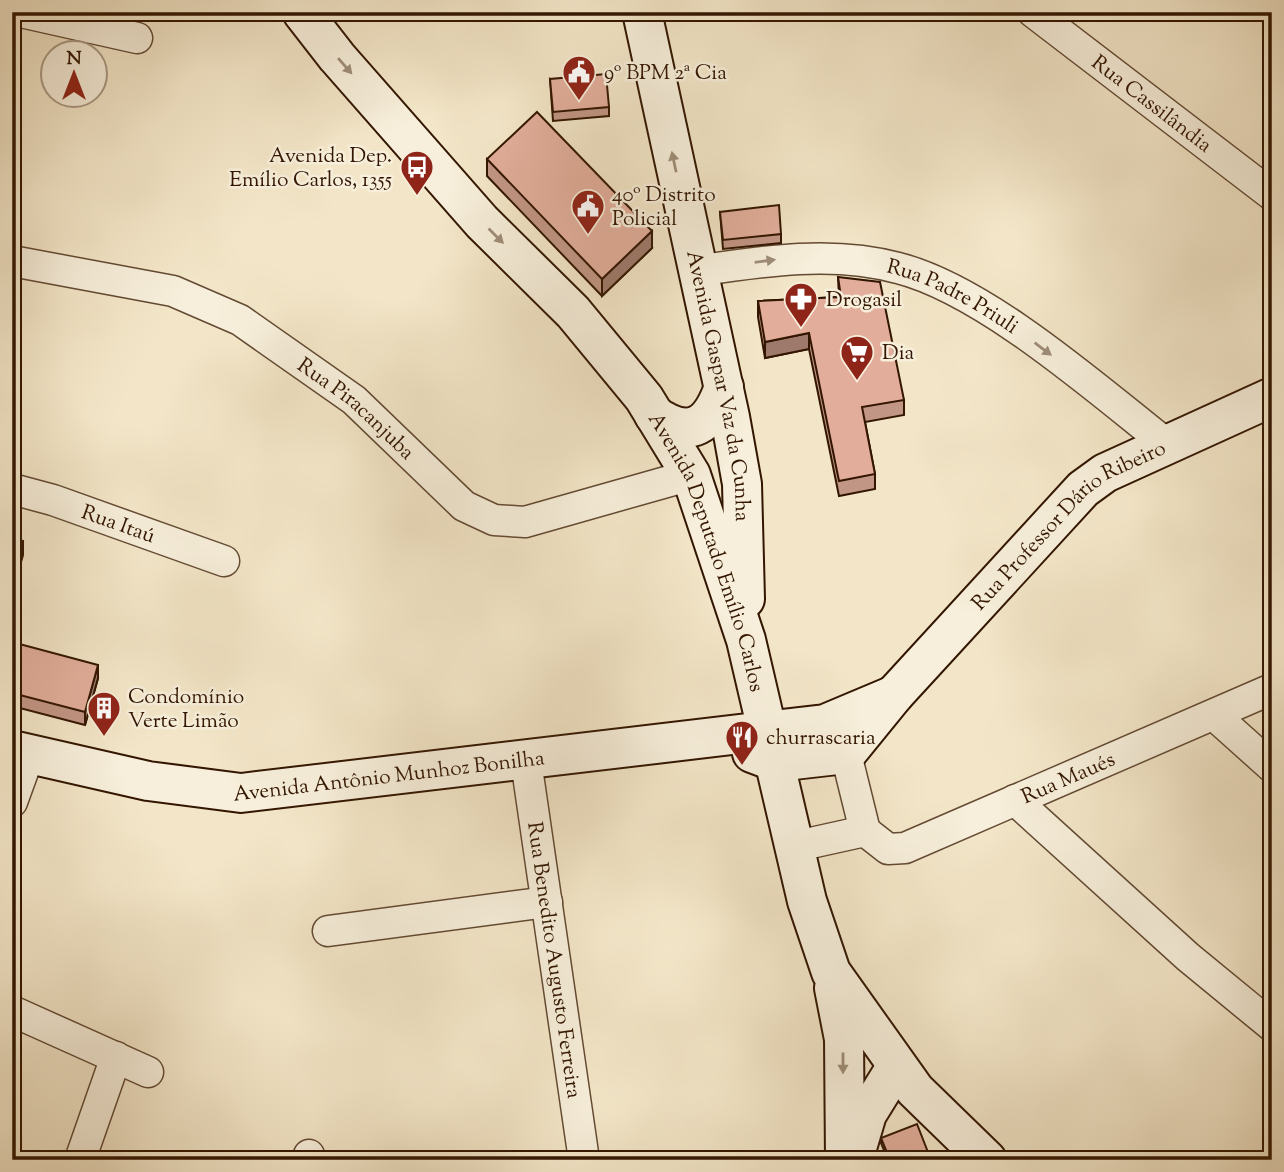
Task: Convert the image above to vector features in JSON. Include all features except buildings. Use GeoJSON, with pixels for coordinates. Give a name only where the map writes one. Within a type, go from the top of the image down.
{"type":"FeatureCollection","features":[{"type":"Feature","properties":{"kind":"main road","name":"Avenida Deputado Emílio Carlos"},"geometry":{"type":"LineString","coordinates":[[302,12],[337,57],[482,222],[573,312],[654,415],[691,475],[746,640],[797,846],[807,901],[831,972],[895,1066],[923,1099],[987,1160]]}},
{"type":"Feature","properties":{"kind":"main road","name":"Avenida Gaspar Vaz da Cunha"},"geometry":{"type":"LineString","coordinates":[[642,12],[724,387],[742,485],[746,640]]}},
{"type":"Feature","properties":{"kind":"main road"},"geometry":{"type":"LineString","coordinates":[[654,415],[679,428],[702,424],[717,407],[724,387]]}},
{"type":"Feature","properties":{"kind":"main road","name":"Rua Professor Dário Ribeiro"},"geometry":{"type":"LineString","coordinates":[[846,754],[894,695],[1083,489],[1105,473],[1272,397]]}},
{"type":"Feature","properties":{"kind":"main road","name":"Rua Professor Dário Ribeiro"},"geometry":{"type":"LineString","coordinates":[[772,746],[894,695]]}},
{"type":"Feature","properties":{"kind":"main road","name":"Avenida Antônio Munhoz Bonilha"},"geometry":{"type":"LineString","coordinates":[[20,752],[148,781],[241,793],[711,738],[772,746]]}},
{"type":"Feature","properties":{"kind":"main road"},"geometry":{"type":"LineString","coordinates":[[772,746],[846,754]]}},
{"type":"Feature","properties":{"kind":"main road"},"geometry":{"type":"LineString","coordinates":[[831,972],[844,1039],[845,1160]]}},
{"type":"Feature","properties":{"kind":"main road"},"geometry":{"type":"LineString","coordinates":[[854,1160],[867,1114],[895,1066]]}},
{"type":"Feature","properties":{"kind":"street"},"geometry":{"type":"LineString","coordinates":[[21,12],[137,38]]}},
{"type":"Feature","properties":{"kind":"street","name":"Rua Cassilândia"},"geometry":{"type":"LineString","coordinates":[[1033,12],[1272,195]]}},
{"type":"Feature","properties":{"kind":"street","name":"Rua Padre Priuli"},"geometry":{"type":"LineString","coordinates":[[697,271],[780,259],[845,260],[899,268],[953,290],[1007,323],[1168,446]]}},
{"type":"Feature","properties":{"kind":"street","name":"Rua Piracanjuba"},"geometry":{"type":"LineString","coordinates":[[12,261],[173,291],[240,320],[354,400],[464,506],[494,520],[525,522],[691,475]]}},
{"type":"Feature","properties":{"kind":"street","name":"Rua Itaú"},"geometry":{"type":"LineString","coordinates":[[12,489],[54,500],[224,561]]}},
{"type":"Feature","properties":{"kind":"street","name":"Rua Maués"},"geometry":{"type":"LineString","coordinates":[[864,831],[888,849],[905,848],[1272,689]]}},
{"type":"Feature","properties":{"kind":"street"},"geometry":{"type":"LineString","coordinates":[[1214,715],[1272,767]]}},
{"type":"Feature","properties":{"kind":"street"},"geometry":{"type":"LineString","coordinates":[[12,803],[20,752]]}},
{"type":"Feature","properties":{"kind":"street"},"geometry":{"type":"LineString","coordinates":[[797,846],[864,831],[846,754]]}},
{"type":"Feature","properties":{"kind":"street","name":"Rua Benedito Augusto Ferreira"},"geometry":{"type":"LineString","coordinates":[[526,761],[584,1160]]}},
{"type":"Feature","properties":{"kind":"street"},"geometry":{"type":"LineString","coordinates":[[1015,800],[1188,957],[1272,1026]]}},
{"type":"Feature","properties":{"kind":"street"},"geometry":{"type":"LineString","coordinates":[[328,930],[548,902]]}},
{"type":"Feature","properties":{"kind":"street"},"geometry":{"type":"LineString","coordinates":[[12,1011],[148,1072]]}},
{"type":"Feature","properties":{"kind":"street"},"geometry":{"type":"LineString","coordinates":[[80,1160],[116,1057]]}},
{"type":"Feature","properties":{"kind":"place","name":"9º BPM 2ª Cia"},"geometry":{"type":"Point","coordinates":[579,102]}},
{"type":"Feature","properties":{"kind":"place","name":"Avenida Dep. Emílio Carlos, 1355"},"geometry":{"type":"Point","coordinates":[417,197]}},
{"type":"Feature","properties":{"kind":"place","name":"40º Distrito Policial"},"geometry":{"type":"Point","coordinates":[588,236]}},
{"type":"Feature","properties":{"kind":"place","name":"Drogasil"},"geometry":{"type":"Point","coordinates":[801,329]}},
{"type":"Feature","properties":{"kind":"place","name":"Dia"},"geometry":{"type":"Point","coordinates":[857,382]}},
{"type":"Feature","properties":{"kind":"place","name":"Condomínio Verte Limão"},"geometry":{"type":"Point","coordinates":[104,738]}},
{"type":"Feature","properties":{"kind":"place","name":"churrascaria"},"geometry":{"type":"Point","coordinates":[742,767]}}]}
